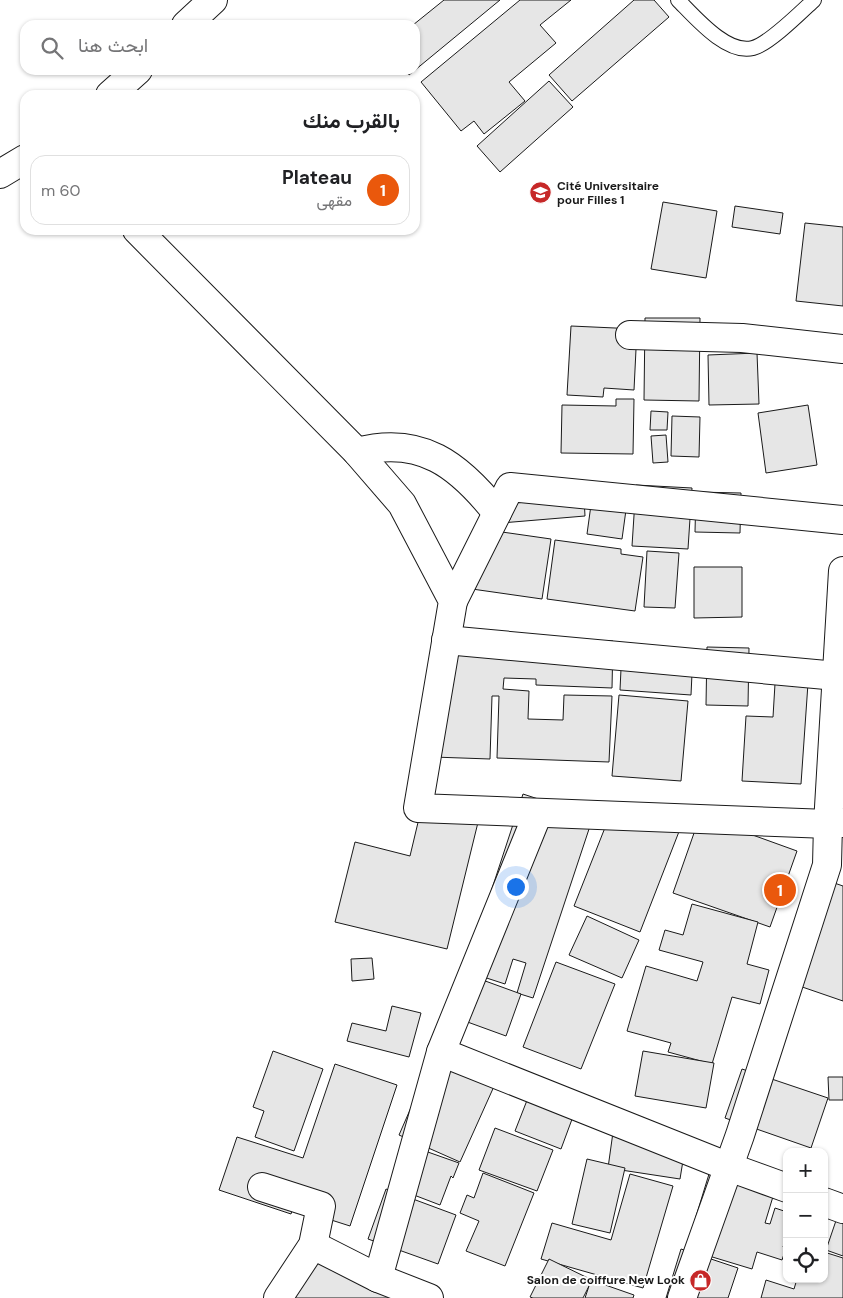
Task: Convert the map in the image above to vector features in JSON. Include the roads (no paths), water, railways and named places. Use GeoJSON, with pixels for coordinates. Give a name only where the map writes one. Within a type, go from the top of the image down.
{"type":"FeatureCollection","features":[{"type":"Feature","properties":{"kind":"street"},"geometry":{"type":"LineString","coordinates":[[191,20],[213,0]]}},
{"type":"Feature","properties":{"kind":"street"},"geometry":{"type":"LineString","coordinates":[[116,90],[132,75]]}},
{"type":"Feature","properties":{"kind":"street"},"geometry":{"type":"LineString","coordinates":[[0,174],[20,162]]}},
{"type":"Feature","properties":{"kind":"street"},"geometry":{"type":"LineString","coordinates":[[142,235],[357,452],[402,504],[453,601]]}},
{"type":"Feature","properties":{"kind":"street"},"geometry":{"type":"LineString","coordinates":[[630,335],[742,338],[843,349]]}},
{"type":"Feature","properties":{"kind":"street"},"geometry":{"type":"LineString","coordinates":[[357,452],[389,446],[427,453],[445,462],[464,476],[497,513]]}},
{"type":"Feature","properties":{"kind":"street"},"geometry":{"type":"LineString","coordinates":[[835,824],[418,808],[453,601],[510,488],[843,520]]}},
{"type":"Feature","properties":{"kind":"street"},"geometry":{"type":"LineString","coordinates":[[682,1298],[835,868],[837,676],[843,571]]}},
{"type":"Feature","properties":{"kind":"street"},"geometry":{"type":"LineString","coordinates":[[446,640],[837,676]]}},
{"type":"Feature","properties":{"kind":"street"},"geometry":{"type":"LineString","coordinates":[[378,1278],[441,1052],[538,813]]}},
{"type":"Feature","properties":{"kind":"street"},"geometry":{"type":"LineString","coordinates":[[441,1052],[729,1167],[783,1187]]}},
{"type":"Feature","properties":{"kind":"street"},"geometry":{"type":"LineString","coordinates":[[262,1187],[321,1206],[313,1245],[278,1298]]}},
{"type":"Feature","properties":{"kind":"street"},"geometry":{"type":"LineString","coordinates":[[828,1203],[843,1209]]}},
{"type":"Feature","properties":{"kind":"street"},"geometry":{"type":"LineString","coordinates":[[313,1245],[378,1278],[429,1298]]}},
{"type":"Feature","properties":{"kind":"lane"},"geometry":{"type":"LineString","coordinates":[[678,0],[708,31],[732,47],[753,48],[776,35],[814,0]]}},
{"type":"Feature","properties":{"kind":"place","name":"Cité Universitaire pour Filles 1"},"geometry":{"type":"Point","coordinates":[541,193]}},
{"type":"Feature","properties":{"kind":"place","name":"Plateau"},"geometry":{"type":"Point","coordinates":[780,890]}},
{"type":"Feature","properties":{"kind":"place","name":"Salon de coiffure New Look"},"geometry":{"type":"Point","coordinates":[701,1280]}}]}
